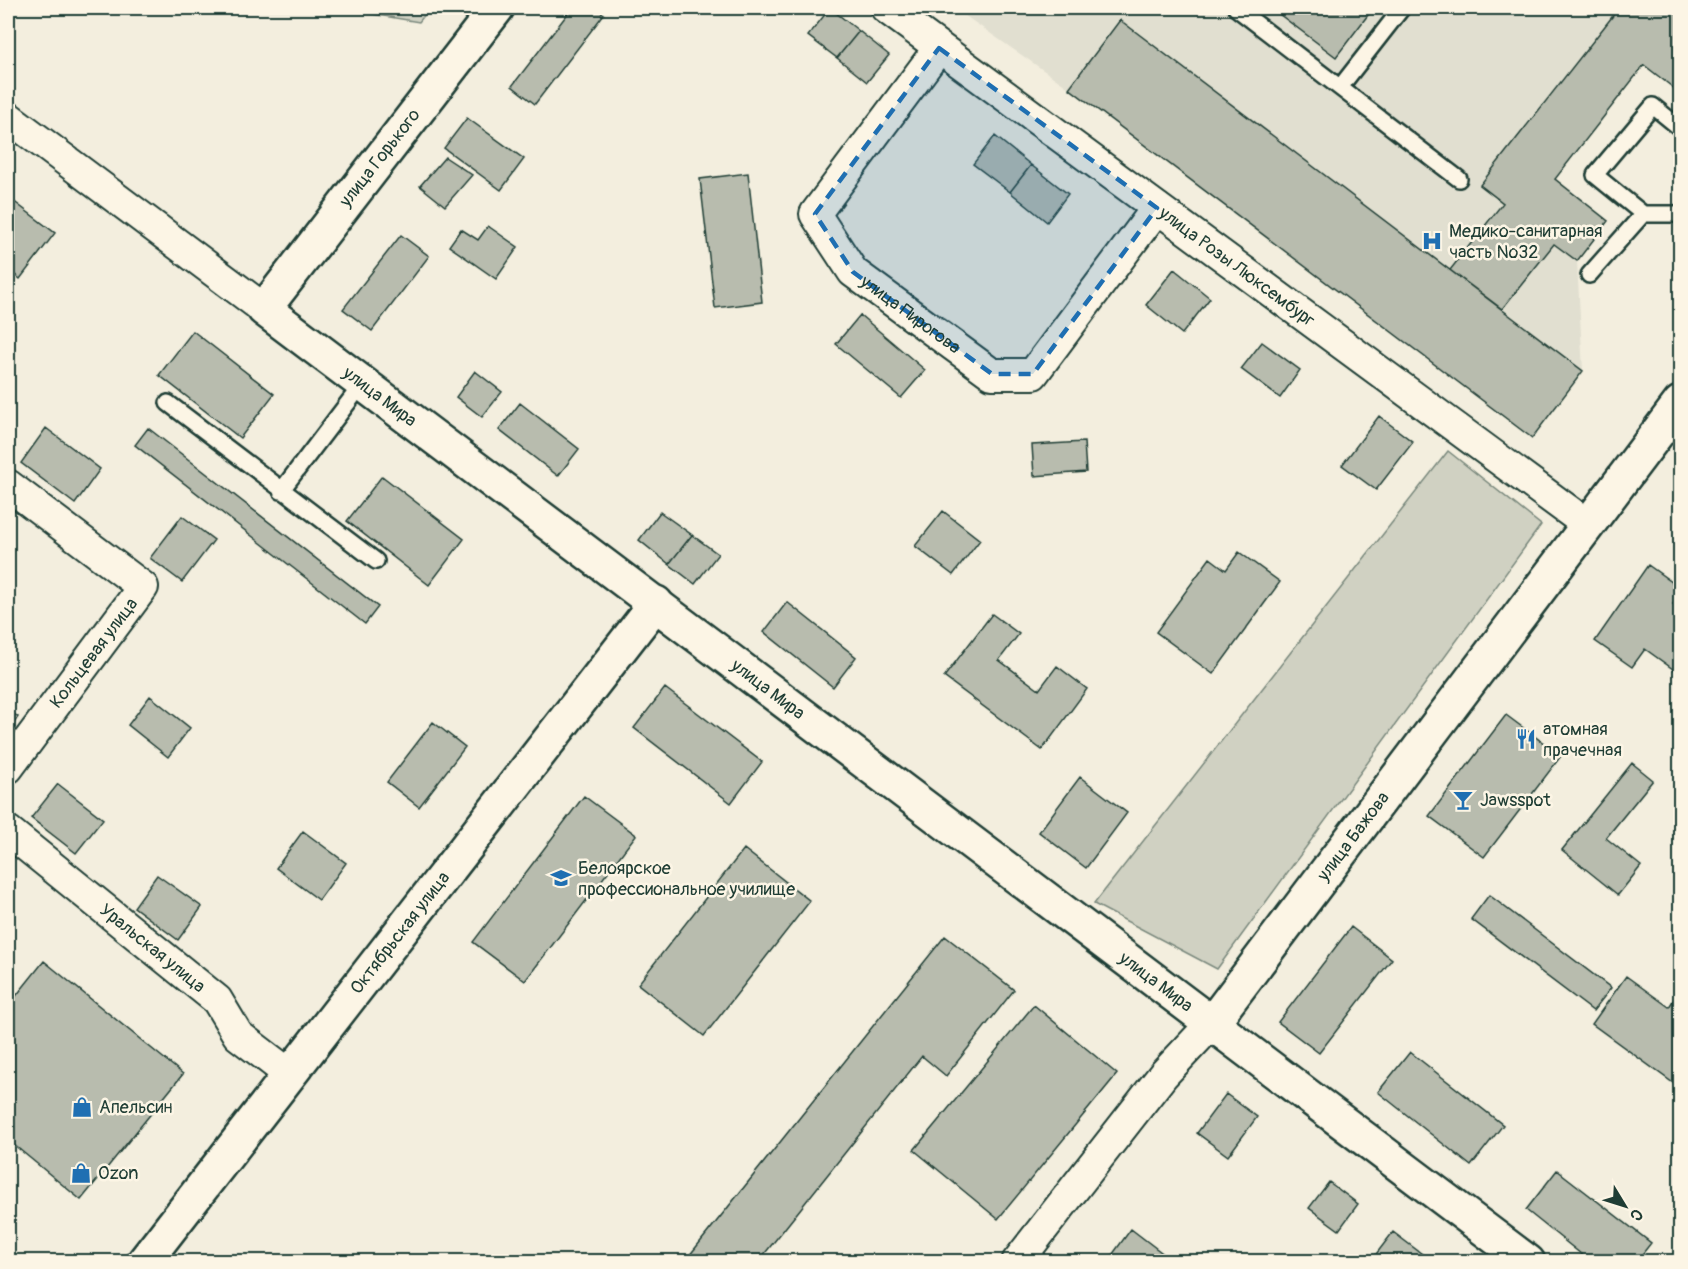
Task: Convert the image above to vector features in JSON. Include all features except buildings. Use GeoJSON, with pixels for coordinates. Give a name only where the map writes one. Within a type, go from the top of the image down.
{"type":"FeatureCollection","features":[{"type":"Feature","properties":{"kind":"street","name":"улица Горького"},"geometry":{"type":"LineString","coordinates":[[264,309],[497,8]]}},
{"type":"Feature","properties":{"kind":"street","name":"улица Розы Люксембург"},"geometry":{"type":"LineString","coordinates":[[886,8],[1588,525]]}},
{"type":"Feature","properties":{"kind":"street","name":"улица Пирогова"},"geometry":{"type":"LineString","coordinates":[[939,48],[815,214],[853,272],[992,374],[1033,374],[1157,208]]}},
{"type":"Feature","properties":{"kind":"street","name":"улица Мира"},"geometry":{"type":"LineString","coordinates":[[8,117],[1528,1261]]}},
{"type":"Feature","properties":{"kind":"street","name":"улица Бажова"},"geometry":{"type":"LineString","coordinates":[[1017,1262],[1163,1075],[1212,1023],[1680,403]]}},
{"type":"Feature","properties":{"kind":"street","name":"Кольцевая улица"},"geometry":{"type":"LineString","coordinates":[[8,485],[143,587],[8,768]]}},
{"type":"Feature","properties":{"kind":"street","name":"Октябрьская улица"},"geometry":{"type":"LineString","coordinates":[[144,1262],[656,603]]}},
{"type":"Feature","properties":{"kind":"street","name":"Уральская улица"},"geometry":{"type":"LineString","coordinates":[[8,831],[217,1000],[238,1035],[289,1074]]}},
{"type":"Feature","properties":{"kind":"lane"},"geometry":{"type":"LineString","coordinates":[[1236,8],[1341,86],[1459,179]]}},
{"type":"Feature","properties":{"kind":"lane"},"geometry":{"type":"LineString","coordinates":[[1341,86],[1402,8]]}},
{"type":"Feature","properties":{"kind":"lane"},"geometry":{"type":"LineString","coordinates":[[1680,128],[1653,106],[1595,176],[1643,214],[1680,214]]}},
{"type":"Feature","properties":{"kind":"lane"},"geometry":{"type":"LineString","coordinates":[[1589,275],[1643,214]]}},
{"type":"Feature","properties":{"kind":"lane"},"geometry":{"type":"LineString","coordinates":[[281,491],[363,384]]}},
{"type":"Feature","properties":{"kind":"lane"},"geometry":{"type":"LineString","coordinates":[[168,403],[376,561]]}},
{"type":"Feature","properties":{"kind":"highlighted area"},"geometry":{"type":"Polygon","coordinates":[[[939,48],[1157,208],[1033,374],[992,374],[853,272],[815,214],[939,48]]]}},
{"type":"Feature","properties":{"kind":"shaded area"},"geometry":{"type":"Polygon","coordinates":[[[336,8],[430,8],[419,22],[336,8]]]}},
{"type":"Feature","properties":{"kind":"shaded area","name":"Медико-санитарная часть №32"},"geometry":{"type":"Polygon","coordinates":[[[954,8],[1680,8],[1680,93],[1644,65],[1555,179],[1608,221],[1577,261],[1583,371],[1532,438],[1069,88],[954,8]]]}},
{"type":"Feature","properties":{"kind":"shaded area"},"geometry":{"type":"Polygon","coordinates":[[[1448,451],[1541,525],[1217,969],[1094,904],[1448,451]]]}},
{"type":"Feature","properties":{"kind":"place","name":"Медико-санитарная часть №32"},"geometry":{"type":"Point","coordinates":[1432,241]}},
{"type":"Feature","properties":{"kind":"place","name":"атомная прачечная"},"geometry":{"type":"Point","coordinates":[1526,739]}},
{"type":"Feature","properties":{"kind":"place","name":"Jawsspot"},"geometry":{"type":"Point","coordinates":[1463,800]}},
{"type":"Feature","properties":{"kind":"place","name":"Белоярское профессиональное училище"},"geometry":{"type":"Point","coordinates":[561,878]}},
{"type":"Feature","properties":{"kind":"place","name":"Апельсин"},"geometry":{"type":"Point","coordinates":[82,1107]}},
{"type":"Feature","properties":{"kind":"place","name":"Ozon"},"geometry":{"type":"Point","coordinates":[81,1173]}}]}
